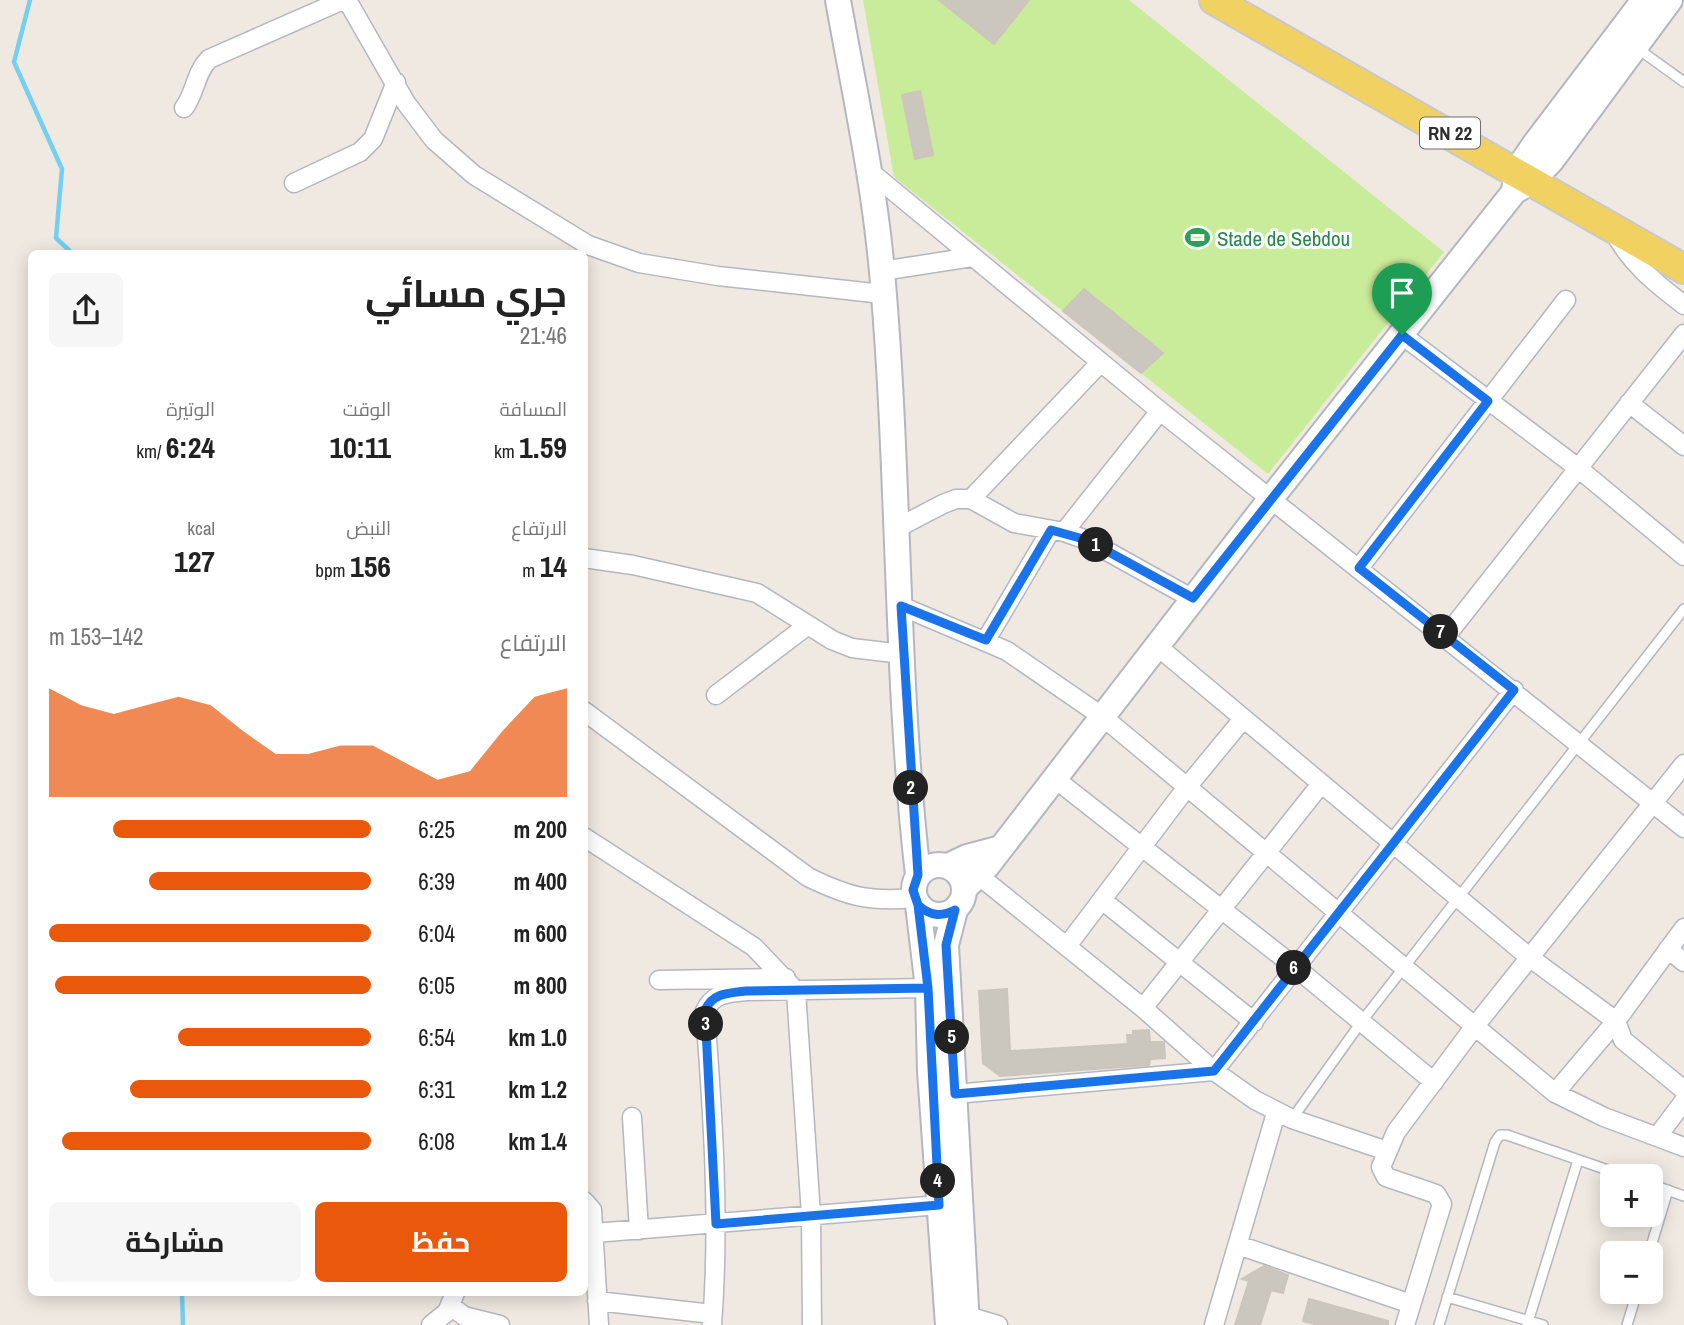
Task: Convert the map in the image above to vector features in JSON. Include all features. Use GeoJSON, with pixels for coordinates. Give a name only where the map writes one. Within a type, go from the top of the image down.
{"type":"FeatureCollection","features":[{"type":"Feature","properties":{"kind":"main road"},"geometry":{"type":"LineString","coordinates":[[838,0],[869,170],[883,283],[914,838],[925,853],[928,881],[928,988],[939,1205],[957,1319]]}},
{"type":"Feature","properties":{"kind":"main road","name":"RN 22"},"geometry":{"type":"LineString","coordinates":[[1214,0],[1521,181],[1609,224],[1684,269]]}},
{"type":"Feature","properties":{"kind":"main road"},"geometry":{"type":"LineString","coordinates":[[928,881],[924,911],[940,916],[966,891],[1521,181],[1552,160],[1627,41],[1644,0]]}},
{"type":"Feature","properties":{"kind":"main road"},"geometry":{"type":"LineString","coordinates":[[1627,41],[1670,0]]}},
{"type":"Feature","properties":{"kind":"main road"},"geometry":{"type":"LineString","coordinates":[[928,881],[997,849]]}},
{"type":"Feature","properties":{"kind":"main road"},"geometry":{"type":"LineString","coordinates":[[928,881],[960,874],[966,891],[946,945],[955,1094],[957,1319]]}},
{"type":"Feature","properties":{"kind":"street"},"geometry":{"type":"LineString","coordinates":[[184,108],[192,96],[200,68],[209,59],[345,0],[406,103],[434,140],[474,174],[587,249],[652,265],[883,283],[972,257]]}},
{"type":"Feature","properties":{"kind":"street"},"geometry":{"type":"LineString","coordinates":[[294,183],[360,152],[373,139],[396,82]]}},
{"type":"Feature","properties":{"kind":"street"},"geometry":{"type":"LineString","coordinates":[[869,170],[1160,411],[1272,497],[1684,828]]}},
{"type":"Feature","properties":{"kind":"street"},"geometry":{"type":"LineString","coordinates":[[1609,224],[1624,252],[1640,270],[1684,305]]}},
{"type":"Feature","properties":{"kind":"street"},"geometry":{"type":"LineString","coordinates":[[1359,568],[1566,300]]}},
{"type":"Feature","properties":{"kind":"street"},"geometry":{"type":"LineString","coordinates":[[1446,636],[1684,334]]}},
{"type":"Feature","properties":{"kind":"street"},"geometry":{"type":"LineString","coordinates":[[1402,335],[1578,468],[1684,556]]}},
{"type":"Feature","properties":{"kind":"street"},"geometry":{"type":"LineString","coordinates":[[971,499],[1101,362]]}},
{"type":"Feature","properties":{"kind":"street"},"geometry":{"type":"LineString","coordinates":[[1629,404],[1684,446]]}},
{"type":"Feature","properties":{"kind":"street"},"geometry":{"type":"LineString","coordinates":[[986,640],[1058,531],[1160,411]]}},
{"type":"Feature","properties":{"kind":"street"},"geometry":{"type":"LineString","coordinates":[[897,528],[943,504],[956,499],[971,499],[1014,523],[1058,531],[1087,540],[1193,598]]}},
{"type":"Feature","properties":{"kind":"street"},"geometry":{"type":"LineString","coordinates":[[588,559],[634,565],[757,593],[808,625],[852,648],[902,654]]}},
{"type":"Feature","properties":{"kind":"street"},"geometry":{"type":"LineString","coordinates":[[901,606],[986,640],[1038,671],[1103,717],[1555,1093],[1604,1117],[1684,1147]]}},
{"type":"Feature","properties":{"kind":"street"},"geometry":{"type":"LineString","coordinates":[[716,695],[808,625]]}},
{"type":"Feature","properties":{"kind":"street"},"geometry":{"type":"LineString","coordinates":[[1157,646],[1529,957],[1616,1021],[1622,1040],[1684,1090]]}},
{"type":"Feature","properties":{"kind":"street"},"geometry":{"type":"LineString","coordinates":[[955,1094],[1214,1071],[1514,690]]}},
{"type":"Feature","properties":{"kind":"street"},"geometry":{"type":"LineString","coordinates":[[588,714],[808,877],[845,895],[864,900],[928,881]]}},
{"type":"Feature","properties":{"kind":"street"},"geometry":{"type":"LineString","coordinates":[[1068,946],[1187,787],[1243,719]]}},
{"type":"Feature","properties":{"kind":"street"},"geometry":{"type":"LineString","coordinates":[[1405,1325],[1442,1204],[1436,1194],[1386,1177],[1381,1167],[1387,1151],[1475,1026],[1684,764]]}},
{"type":"Feature","properties":{"kind":"street"},"geometry":{"type":"LineString","coordinates":[[1054,778],[1295,967],[1434,1082]]}},
{"type":"Feature","properties":{"kind":"street"},"geometry":{"type":"LineString","coordinates":[[1143,1008],[1321,784]]}},
{"type":"Feature","properties":{"kind":"street"},"geometry":{"type":"LineString","coordinates":[[588,840],[722,925],[771,961],[791,985],[811,1214],[812,1325]]}},
{"type":"Feature","properties":{"kind":"street"},"geometry":{"type":"LineString","coordinates":[[966,891],[1068,946],[1214,1071],[1284,1116],[1387,1151]]}},
{"type":"Feature","properties":{"kind":"street"},"geometry":{"type":"LineString","coordinates":[[1102,900],[1254,1022]]}},
{"type":"Feature","properties":{"kind":"street"},"geometry":{"type":"LineString","coordinates":[[1555,1093],[1616,1021],[1684,928]]}},
{"type":"Feature","properties":{"kind":"street"},"geometry":{"type":"LineString","coordinates":[[1668,949],[1684,962]]}},
{"type":"Feature","properties":{"kind":"street"},"geometry":{"type":"LineString","coordinates":[[659,980],[928,988]]}},
{"type":"Feature","properties":{"kind":"street"},"geometry":{"type":"LineString","coordinates":[[597,1301],[712,1320],[716,1224],[705,1010],[711,999],[724,993],[791,985]]}},
{"type":"Feature","properties":{"kind":"street"},"geometry":{"type":"LineString","coordinates":[[1657,1137],[1684,1101]]}},
{"type":"Feature","properties":{"kind":"street"},"geometry":{"type":"LineString","coordinates":[[1214,1325],[1238,1245],[1284,1116]]}},
{"type":"Feature","properties":{"kind":"street"},"geometry":{"type":"LineString","coordinates":[[632,1117],[639,1230]]}},
{"type":"Feature","properties":{"kind":"street"},"geometry":{"type":"LineString","coordinates":[[594,1233],[939,1205]]}},
{"type":"Feature","properties":{"kind":"street"},"geometry":{"type":"LineString","coordinates":[[588,1206],[592,1210],[594,1233],[597,1301],[594,1323]]}},
{"type":"Feature","properties":{"kind":"street"},"geometry":{"type":"LineString","coordinates":[[1238,1245],[1411,1304]]}},
{"type":"Feature","properties":{"kind":"street"},"geometry":{"type":"LineString","coordinates":[[431,1325],[453,1300],[464,1316],[500,1325]]}},
{"type":"Feature","properties":{"kind":"street"},"geometry":{"type":"LineString","coordinates":[[957,1319],[998,1325]]}},
{"type":"Feature","properties":{"kind":"lane"},"geometry":{"type":"LineString","coordinates":[[1627,41],[1684,82]]}},
{"type":"Feature","properties":{"kind":"lane"},"geometry":{"type":"LineString","coordinates":[[1284,1116],[1405,967],[1684,609]]}},
{"type":"Feature","properties":{"kind":"lane"},"geometry":{"type":"LineString","coordinates":[[1438,1325],[1498,1137],[1507,1135],[1600,1167]]}},
{"type":"Feature","properties":{"kind":"lane"},"geometry":{"type":"LineString","coordinates":[[1528,1323],[1578,1160]]}},
{"type":"Feature","properties":{"kind":"lane"},"geometry":{"type":"LineString","coordinates":[[1663,1189],[1684,1196]]}},
{"type":"Feature","properties":{"kind":"lane"},"geometry":{"type":"LineString","coordinates":[[1653,1241],[1668,1191]]}},
{"type":"Feature","properties":{"kind":"lane"},"geometry":{"type":"LineString","coordinates":[[1447,1297],[1528,1323],[1543,1325]]}},
{"type":"Feature","properties":{"kind":"lane"},"geometry":{"type":"LineString","coordinates":[[1627,1325],[1633,1304]]}},
{"type":"Feature","properties":{"kind":"green space","name":"Stade de Sebdou"},"geometry":{"type":"Polygon","coordinates":[[[863,0],[1129,0],[1444,252],[1268,474],[894,177],[863,0]]]}},
{"type":"Feature","properties":{"kind":"building"},"geometry":{"type":"Polygon","coordinates":[[[939,0],[1029,0],[994,44],[939,0]]]}},
{"type":"Feature","properties":{"kind":"building"},"geometry":{"type":"Polygon","coordinates":[[[920,91],[933,155],[915,159],[902,95],[920,91]]]}},
{"type":"Feature","properties":{"kind":"building"},"geometry":{"type":"Polygon","coordinates":[[[1084,289],[1163,353],[1141,373],[1063,311],[1084,289]]]}},
{"type":"Feature","properties":{"kind":"building"},"geometry":{"type":"Polygon","coordinates":[[[1007,989],[1010,1051],[1128,1044],[1127,1035],[1133,1035],[1133,1031],[1149,1030],[1150,1042],[1164,1042],[1165,1058],[1150,1059],[1149,1065],[1000,1076],[983,1063],[979,991],[1007,989]]]}},
{"type":"Feature","properties":{"kind":"building"},"geometry":{"type":"Polygon","coordinates":[[[1264,1266],[1288,1275],[1283,1293],[1271,1290],[1260,1325],[1235,1325],[1249,1281],[1242,1279],[1264,1266]]]}},
{"type":"Feature","properties":{"kind":"building"},"geometry":{"type":"Polygon","coordinates":[[[1309,1299],[1388,1321],[1388,1325],[1318,1325],[1303,1321],[1309,1299]]]}},
{"type":"Feature","properties":{"kind":"waterway"},"geometry":{"type":"LineString","coordinates":[[30,0],[14,62],[62,169],[56,238],[69,250]]}},
{"type":"Feature","properties":{"kind":"waterway"},"geometry":{"type":"LineString","coordinates":[[182,1296],[183,1325]]}},
{"type":"Feature","properties":{"kind":"place","name":"Stade de Sebdou"},"geometry":{"type":"Point","coordinates":[1197,238]}},
{"type":"Feature","properties":{"kind":"route"},"geometry":{"type":"LineString","coordinates":[[1402,335],[1193,598],[1087,540],[1051,530],[986,640],[901,606],[918,875],[913,890],[918,905],[928,988],[746,991],[724,993],[711,999],[705,1010],[713,1119],[716,1224],[939,1205],[930,1071],[928,988],[918,905],[924,911],[940,916],[955,910],[946,945],[955,1094],[1214,1071],[1514,690],[1359,568],[1488,401],[1402,335]]}}]}
